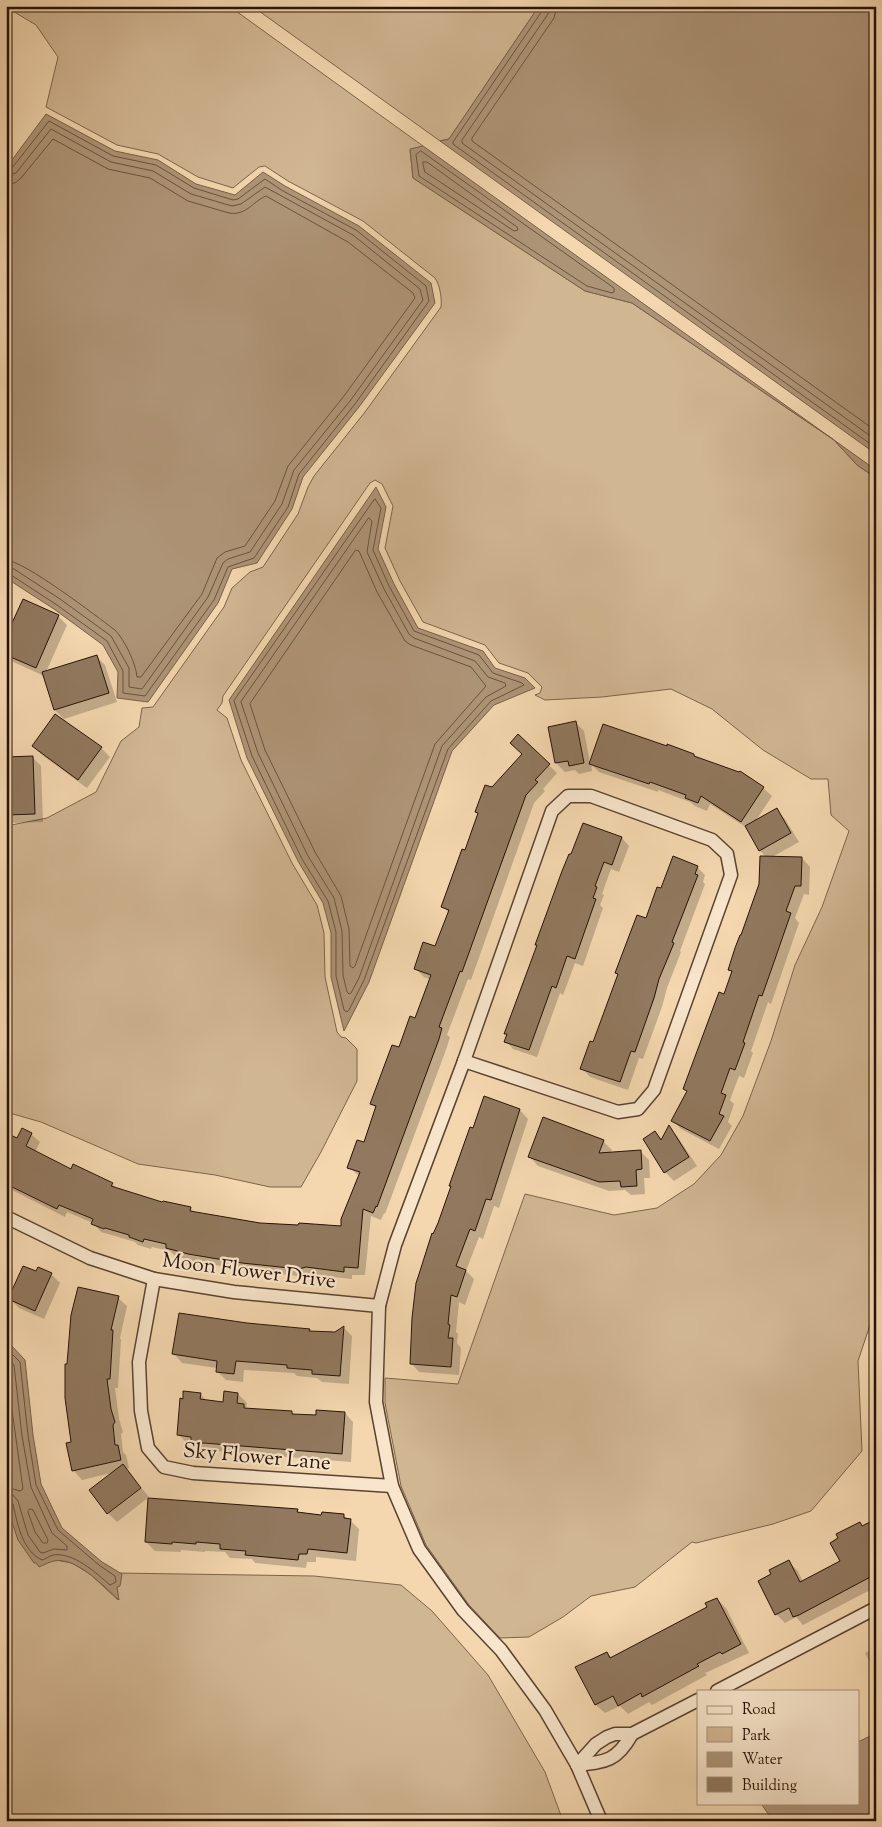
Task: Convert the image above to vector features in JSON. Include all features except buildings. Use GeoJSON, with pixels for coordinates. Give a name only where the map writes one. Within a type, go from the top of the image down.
{"type":"FeatureCollection","features":[{"type":"Feature","properties":{"kind":"street"},"geometry":{"type":"LineString","coordinates":[[464,1061],[618,1112],[638,1109],[654,1090],[728,885],[731,875],[727,854],[712,840],[591,796],[568,796],[552,811],[464,1061],[395,1245],[379,1306],[376,1402],[392,1486],[419,1549],[463,1610],[501,1650],[545,1710],[577,1766],[601,1821]]}},
{"type":"Feature","properties":{"kind":"street","name":"Moon Flower Drive"},"geometry":{"type":"LineString","coordinates":[[6,1217],[90,1258],[154,1278],[234,1292],[379,1306]]}},
{"type":"Feature","properties":{"kind":"street","name":"Sky Flower Lane"},"geometry":{"type":"LineString","coordinates":[[154,1278],[138,1362],[141,1411],[148,1448],[164,1467],[193,1473],[392,1486]]}},
{"type":"Feature","properties":{"kind":"street"},"geometry":{"type":"LineString","coordinates":[[719,1690],[876,1608]]}},
{"type":"Feature","properties":{"kind":"street"},"geometry":{"type":"LineString","coordinates":[[577,1766],[596,1744],[615,1734],[632,1734],[697,1701]]}},
{"type":"Feature","properties":{"kind":"street"},"geometry":{"type":"LineString","coordinates":[[577,1766],[603,1763],[614,1757],[624,1750],[632,1734]]}},
{"type":"Feature","properties":{"kind":"green space"},"geometry":{"type":"Polygon","coordinates":[[[229,6],[423,146],[410,150],[413,178],[585,291],[632,303],[834,440],[857,465],[876,478],[876,1307],[858,1361],[862,1451],[811,1511],[773,1524],[696,1543],[692,1542],[635,1587],[591,1596],[563,1617],[529,1637],[500,1638],[469,1605],[426,1545],[401,1486],[385,1403],[385,1378],[458,1384],[525,1194],[614,1215],[657,1208],[694,1184],[721,1155],[743,1116],[771,1041],[795,965],[822,907],[849,831],[831,815],[828,779],[811,779],[763,750],[712,709],[671,689],[602,697],[545,700],[535,695],[540,693],[542,687],[528,673],[499,663],[485,645],[423,622],[400,581],[385,548],[393,506],[382,484],[375,480],[370,483],[223,696],[222,703],[217,710],[227,718],[241,760],[292,863],[317,905],[324,933],[325,977],[337,1032],[357,1049],[357,1081],[301,1187],[270,1187],[215,1175],[138,1164],[41,1122],[6,1112],[6,826],[47,818],[96,792],[121,741],[139,727],[142,708],[153,707],[224,607],[232,588],[250,572],[263,567],[298,514],[314,476],[365,412],[441,307],[440,292],[435,278],[363,221],[288,181],[265,166],[259,167],[233,188],[198,177],[158,154],[117,145],[46,107],[58,57],[36,25],[6,7],[229,6]]]}},
{"type":"Feature","properties":{"kind":"green space"},"geometry":{"type":"Polygon","coordinates":[[[252,6],[539,6],[449,139],[440,141],[252,6]]]}},
{"type":"Feature","properties":{"kind":"green space"},"geometry":{"type":"Polygon","coordinates":[[[6,1486],[50,1559],[72,1563],[90,1574],[118,1600],[116,1573],[314,1576],[401,1585],[432,1611],[488,1675],[545,1772],[563,1821],[6,1821],[6,1486]]]}},
{"type":"Feature","properties":{"kind":"water"},"geometry":{"type":"Polygon","coordinates":[[[539,6],[876,6],[876,454],[440,141],[449,139],[539,6]]]}},
{"type":"Feature","properties":{"kind":"water"},"geometry":{"type":"Polygon","coordinates":[[[46,114],[115,151],[158,160],[196,184],[235,195],[263,172],[359,226],[431,283],[435,303],[359,407],[303,477],[292,509],[257,563],[232,569],[218,603],[148,702],[117,698],[118,672],[103,645],[54,609],[6,578],[6,168],[46,114]]]}},
{"type":"Feature","properties":{"kind":"water"},"geometry":{"type":"Polygon","coordinates":[[[423,146],[834,440],[632,303],[585,291],[413,178],[410,149],[423,146]]]}},
{"type":"Feature","properties":{"kind":"water"},"geometry":{"type":"Polygon","coordinates":[[[834,440],[876,470],[876,478],[857,465],[834,440]]]}},
{"type":"Feature","properties":{"kind":"water"},"geometry":{"type":"Polygon","coordinates":[[[376,487],[386,507],[378,549],[394,584],[418,628],[483,651],[495,668],[525,678],[535,688],[494,705],[452,751],[369,982],[344,1031],[331,977],[331,933],[323,903],[298,861],[247,758],[229,700],[376,487]]]}},
{"type":"Feature","properties":{"kind":"water"},"geometry":{"type":"Polygon","coordinates":[[[6,1343],[10,1344],[25,1360],[33,1435],[41,1484],[62,1528],[102,1562],[122,1574],[120,1586],[117,1587],[119,1600],[89,1574],[71,1563],[54,1561],[39,1567],[18,1540],[9,1513],[6,1486],[6,1343]]]}},
{"type":"Feature","properties":{"kind":"water"},"geometry":{"type":"Polygon","coordinates":[[[876,1733],[876,1821],[773,1821],[763,1804],[860,1804],[860,1741],[876,1733]]]}}]}
